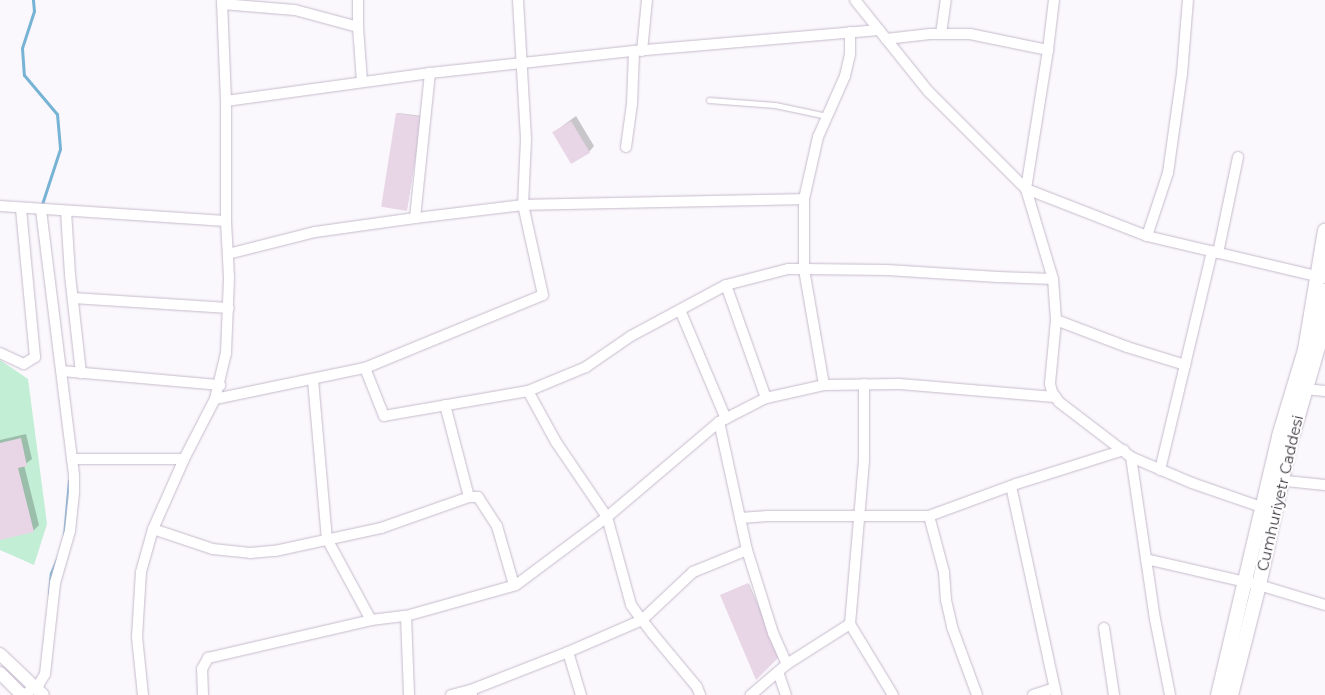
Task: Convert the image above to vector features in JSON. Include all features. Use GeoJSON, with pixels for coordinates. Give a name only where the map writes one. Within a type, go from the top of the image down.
{"type":"FeatureCollection","features":[{"type":"Feature","properties":{"kind":"main road"},"geometry":{"type":"LineString","coordinates":[[1218,695],[1244,581],[1268,509],[1305,350],[1321,277],[1325,231]]}},
{"type":"Feature","properties":{"kind":"main road","name":"Cumhuriyetr Caddesi"},"geometry":{"type":"LineString","coordinates":[[1275,480],[1318,347],[1325,290]]}},
{"type":"Feature","properties":{"kind":"main road","name":"Cumhuriyetr Caddesi"},"geometry":{"type":"LineString","coordinates":[[1231,695],[1259,585],[1268,509]]}},
{"type":"Feature","properties":{"kind":"street"},"geometry":{"type":"LineString","coordinates":[[358,0],[362,81]]}},
{"type":"Feature","properties":{"kind":"street"},"geometry":{"type":"LineString","coordinates":[[216,399],[365,368],[543,295],[522,205],[526,138],[518,0]]}},
{"type":"Feature","properties":{"kind":"street"},"geometry":{"type":"LineString","coordinates":[[626,147],[638,51],[647,0]]}},
{"type":"Feature","properties":{"kind":"street"},"geometry":{"type":"LineString","coordinates":[[855,0],[928,91],[1026,189],[1147,236],[1321,277]]}},
{"type":"Feature","properties":{"kind":"street"},"geometry":{"type":"LineString","coordinates":[[941,34],[946,0]]}},
{"type":"Feature","properties":{"kind":"street"},"geometry":{"type":"LineString","coordinates":[[1054,0],[1026,189],[1053,279],[1056,320],[1050,384],[1055,397],[1127,453],[1160,470],[1268,509]]}},
{"type":"Feature","properties":{"kind":"street"},"geometry":{"type":"LineString","coordinates":[[1147,236],[1168,173],[1182,74],[1188,0]]}},
{"type":"Feature","properties":{"kind":"street"},"geometry":{"type":"LineString","coordinates":[[143,695],[137,637],[140,581],[153,529],[184,459],[216,399],[226,353],[229,308],[226,221],[226,101],[222,2],[295,10],[358,27]]}},
{"type":"Feature","properties":{"kind":"street"},"geometry":{"type":"LineString","coordinates":[[226,101],[430,73],[638,51],[879,30]]}},
{"type":"Feature","properties":{"kind":"street"},"geometry":{"type":"LineString","coordinates":[[824,385],[804,268],[804,199],[818,137],[845,76],[850,54],[850,32]]}},
{"type":"Feature","properties":{"kind":"street"},"geometry":{"type":"LineString","coordinates":[[886,39],[941,34],[970,34],[1048,50]]}},
{"type":"Feature","properties":{"kind":"street"},"geometry":{"type":"LineString","coordinates":[[415,218],[430,73]]}},
{"type":"Feature","properties":{"kind":"street"},"geometry":{"type":"LineString","coordinates":[[1160,470],[1238,156]]}},
{"type":"Feature","properties":{"kind":"street"},"geometry":{"type":"LineString","coordinates":[[228,254],[315,232],[522,205],[804,199]]}},
{"type":"Feature","properties":{"kind":"street"},"geometry":{"type":"LineString","coordinates":[[0,206],[226,221]]}},
{"type":"Feature","properties":{"kind":"street"},"geometry":{"type":"LineString","coordinates":[[0,353],[24,364],[29,363],[35,357],[21,208]]}},
{"type":"Feature","properties":{"kind":"street"},"geometry":{"type":"LineString","coordinates":[[31,693],[45,674],[55,583],[70,531],[74,492],[62,371],[41,209]]}},
{"type":"Feature","properties":{"kind":"street"},"geometry":{"type":"LineString","coordinates":[[66,211],[81,373]]}},
{"type":"Feature","properties":{"kind":"street"},"geometry":{"type":"LineString","coordinates":[[365,368],[384,416],[528,391],[586,367],[631,336],[726,286],[788,268],[887,270],[998,278],[1053,279]]}},
{"type":"Feature","properties":{"kind":"street"},"geometry":{"type":"LineString","coordinates":[[726,286],[766,398]]}},
{"type":"Feature","properties":{"kind":"street"},"geometry":{"type":"LineString","coordinates":[[73,298],[229,308]]}},
{"type":"Feature","properties":{"kind":"street"},"geometry":{"type":"LineString","coordinates":[[680,310],[722,420],[747,550],[773,633],[787,664]]}},
{"type":"Feature","properties":{"kind":"street"},"geometry":{"type":"LineString","coordinates":[[1056,320],[1127,347],[1185,364]]}},
{"type":"Feature","properties":{"kind":"street"},"geometry":{"type":"LineString","coordinates":[[62,371],[220,385]]}},
{"type":"Feature","properties":{"kind":"street"},"geometry":{"type":"LineString","coordinates":[[313,380],[327,539],[371,620]]}},
{"type":"Feature","properties":{"kind":"street"},"geometry":{"type":"LineString","coordinates":[[864,384],[864,460],[850,624],[893,695]]}},
{"type":"Feature","properties":{"kind":"street"},"geometry":{"type":"LineString","coordinates":[[203,695],[202,669],[208,658],[371,620],[406,616],[514,585],[607,517],[722,420],[766,398],[824,385],[864,384],[899,384],[1055,397]]}},
{"type":"Feature","properties":{"kind":"street"},"geometry":{"type":"LineString","coordinates":[[1305,389],[1325,391]]}},
{"type":"Feature","properties":{"kind":"street"},"geometry":{"type":"LineString","coordinates":[[528,391],[556,442],[607,517],[631,605],[697,687],[700,695]]}},
{"type":"Feature","properties":{"kind":"street"},"geometry":{"type":"LineString","coordinates":[[445,406],[469,497]]}},
{"type":"Feature","properties":{"kind":"street"},"geometry":{"type":"LineString","coordinates":[[740,518],[768,516],[930,516],[1010,486],[1127,453]]}},
{"type":"Feature","properties":{"kind":"street"},"geometry":{"type":"LineString","coordinates":[[1127,453],[1170,695]]}},
{"type":"Feature","properties":{"kind":"street"},"geometry":{"type":"LineString","coordinates":[[72,459],[184,459]]}},
{"type":"Feature","properties":{"kind":"street"},"geometry":{"type":"LineString","coordinates":[[1275,480],[1325,485]]}},
{"type":"Feature","properties":{"kind":"street"},"geometry":{"type":"LineString","coordinates":[[1010,486],[1055,692],[1034,695]]}},
{"type":"Feature","properties":{"kind":"street"},"geometry":{"type":"LineString","coordinates":[[153,529],[213,549],[238,552],[275,551],[381,528],[469,497],[478,496],[497,526],[514,585]]}},
{"type":"Feature","properties":{"kind":"street"},"geometry":{"type":"LineString","coordinates":[[930,516],[944,572],[946,600],[952,627],[977,695]]}},
{"type":"Feature","properties":{"kind":"street"},"geometry":{"type":"LineString","coordinates":[[451,695],[471,693],[642,620],[693,572],[747,550]]}},
{"type":"Feature","properties":{"kind":"street"},"geometry":{"type":"LineString","coordinates":[[1146,559],[1244,581],[1325,605]]}},
{"type":"Feature","properties":{"kind":"street"},"geometry":{"type":"LineString","coordinates":[[406,616],[409,695]]}},
{"type":"Feature","properties":{"kind":"street"},"geometry":{"type":"LineString","coordinates":[[751,695],[787,664],[850,624]]}},
{"type":"Feature","properties":{"kind":"street"},"geometry":{"type":"LineString","coordinates":[[1104,628],[1114,695]]}},
{"type":"Feature","properties":{"kind":"street"},"geometry":{"type":"LineString","coordinates":[[568,652],[581,695]]}},
{"type":"Feature","properties":{"kind":"street"},"geometry":{"type":"LineString","coordinates":[[0,654],[31,693]]}},
{"type":"Feature","properties":{"kind":"street"},"geometry":{"type":"LineString","coordinates":[[778,672],[786,695]]}},
{"type":"Feature","properties":{"kind":"street"},"geometry":{"type":"LineString","coordinates":[[0,673],[31,693]]}},
{"type":"Feature","properties":{"kind":"lane"},"geometry":{"type":"LineString","coordinates":[[709,100],[775,105],[827,116]]}},
{"type":"Feature","properties":{"kind":"green space"},"geometry":{"type":"Polygon","coordinates":[[[0,360],[28,379],[47,524],[34,565],[0,550],[0,360]]]}},
{"type":"Feature","properties":{"kind":"building"},"geometry":{"type":"Polygon","coordinates":[[[396,113],[422,117],[407,211],[381,207],[396,113]]]}},
{"type":"Feature","properties":{"kind":"building"},"geometry":{"type":"Polygon","coordinates":[[[571,121],[590,153],[571,164],[552,132],[571,121]]]}},
{"type":"Feature","properties":{"kind":"building"},"geometry":{"type":"Polygon","coordinates":[[[21,438],[27,466],[18,468],[34,532],[0,540],[0,443],[21,438]]]}},
{"type":"Feature","properties":{"kind":"building"},"geometry":{"type":"Polygon","coordinates":[[[748,583],[779,657],[756,680],[720,595],[748,583]]]}},
{"type":"Feature","properties":{"kind":"waterway"},"geometry":{"type":"LineString","coordinates":[[33,0],[34,11],[22,48],[24,75],[57,114],[60,149],[41,207]]}},
{"type":"Feature","properties":{"kind":"waterway"},"geometry":{"type":"LineString","coordinates":[[38,215],[41,246]]}},
{"type":"Feature","properties":{"kind":"waterway"},"geometry":{"type":"LineString","coordinates":[[64,536],[69,480]]}},
{"type":"Feature","properties":{"kind":"waterway"},"geometry":{"type":"LineString","coordinates":[[49,594],[51,573],[59,554]]}}]}
